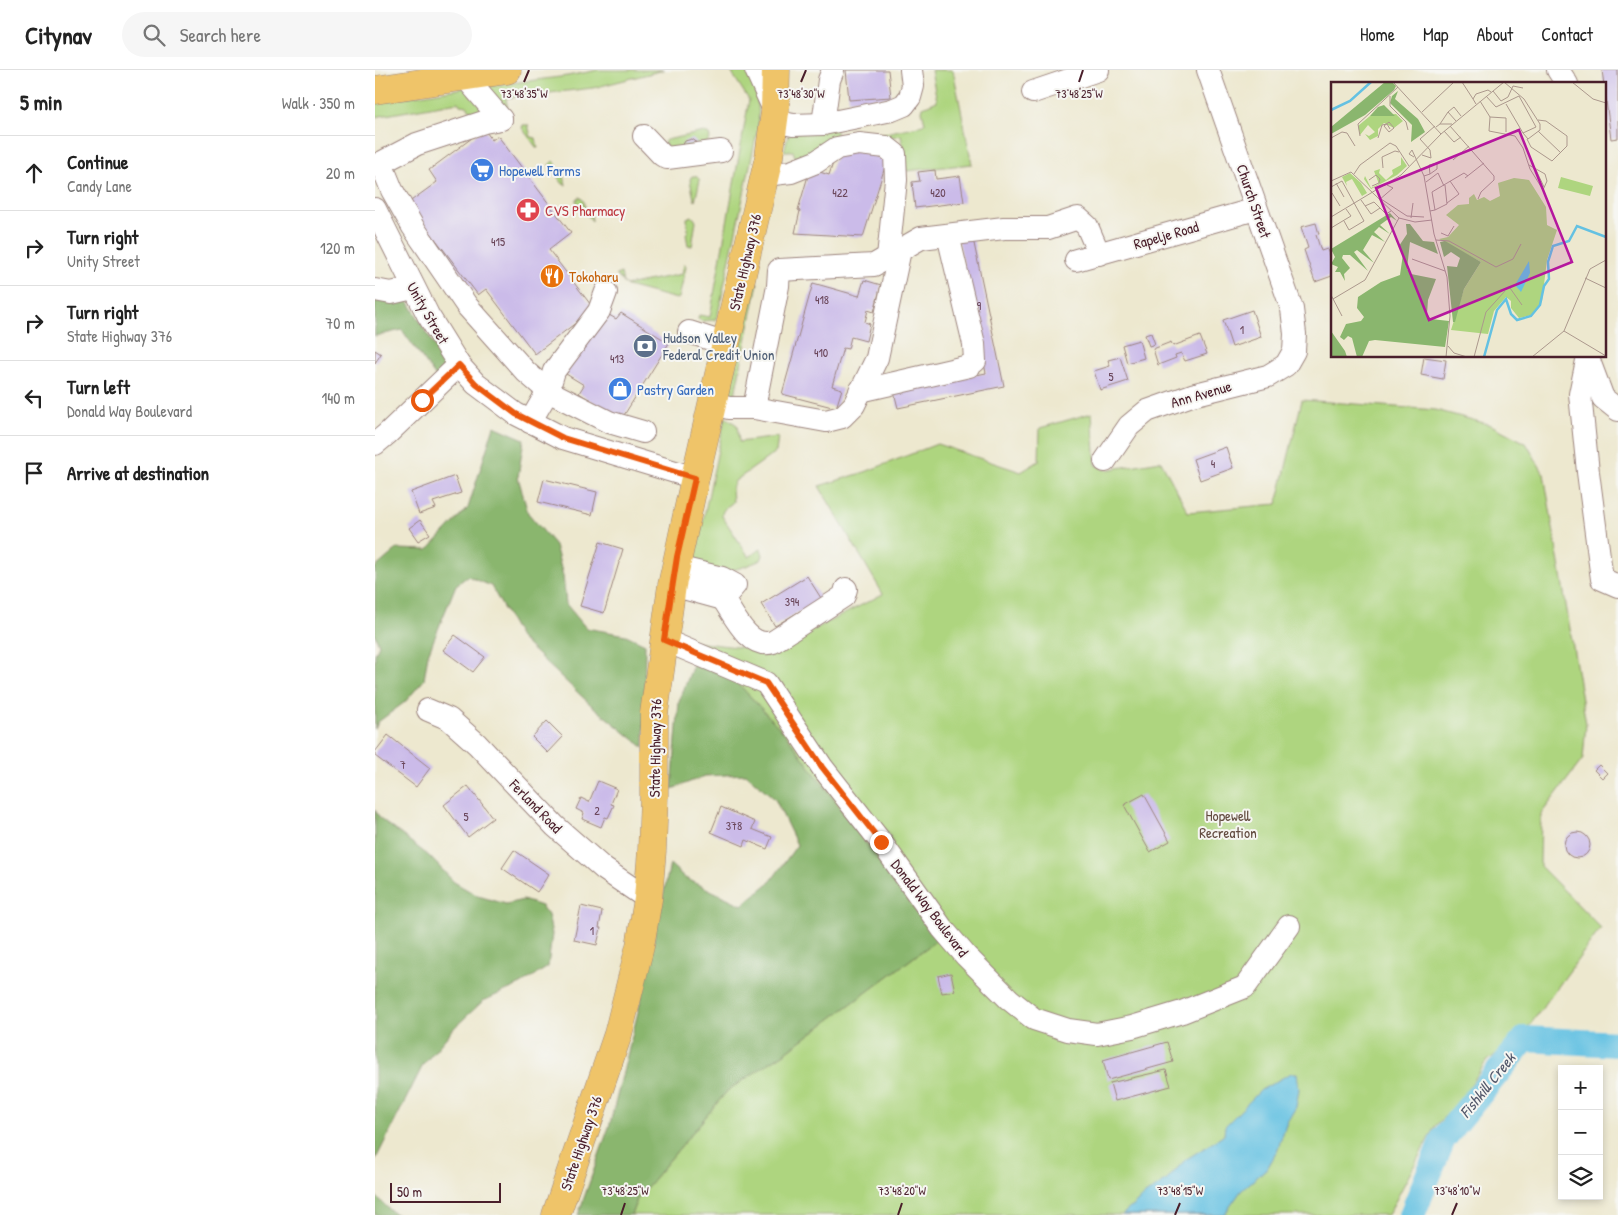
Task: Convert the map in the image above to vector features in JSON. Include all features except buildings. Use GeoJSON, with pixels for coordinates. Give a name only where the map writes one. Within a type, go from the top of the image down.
{"type":"FeatureCollection","features":[{"type":"Feature","properties":{"kind":"main road"},"geometry":{"type":"LineString","coordinates":[[375,90],[507,70]]}},
{"type":"Feature","properties":{"kind":"main road","name":"State Highway 376"},"geometry":{"type":"LineString","coordinates":[[557,1215],[618,1034],[640,946],[648,899],[655,795],[654,714],[664,640],[674,576],[695,478],[765,175],[774,116],[776,70]]}},
{"type":"Feature","properties":{"kind":"street"},"geometry":{"type":"LineString","coordinates":[[756,70],[774,116],[793,124],[823,124],[892,110],[904,105],[910,97],[913,86],[911,70]]}},
{"type":"Feature","properties":{"kind":"street"},"geometry":{"type":"LineString","coordinates":[[823,124],[829,80],[833,70]]}},
{"type":"Feature","properties":{"kind":"street"},"geometry":{"type":"LineString","coordinates":[[1033,92],[1098,70]]}},
{"type":"Feature","properties":{"kind":"street","name":"Church Street"},"geometry":{"type":"LineString","coordinates":[[1208,70],[1291,309],[1295,334]]}},
{"type":"Feature","properties":{"kind":"street"},"geometry":{"type":"LineString","coordinates":[[1558,70],[1566,82]]}},
{"type":"Feature","properties":{"kind":"street"},"geometry":{"type":"LineString","coordinates":[[465,77],[501,120],[484,122],[417,144],[378,165],[413,227],[467,306],[526,372],[548,391],[609,422],[643,432]]}},
{"type":"Feature","properties":{"kind":"street"},"geometry":{"type":"LineString","coordinates":[[644,136],[667,158],[721,151]]}},
{"type":"Feature","properties":{"kind":"street"},"geometry":{"type":"LineString","coordinates":[[712,404],[729,408],[754,408],[809,419],[833,420],[842,417],[854,405],[877,358],[894,253],[895,154],[886,147],[859,144],[837,148],[816,162],[791,172],[765,175]]}},
{"type":"Feature","properties":{"kind":"street","name":"Unity Street"},"geometry":{"type":"LineString","coordinates":[[375,209],[428,315],[459,365],[476,384],[516,414],[563,438],[695,478]]}},
{"type":"Feature","properties":{"kind":"street","name":"Rapelje Road"},"geometry":{"type":"LineString","coordinates":[[1075,260],[1257,209]]}},
{"type":"Feature","properties":{"kind":"street"},"geometry":{"type":"LineString","coordinates":[[744,267],[779,270],[874,265],[921,238],[1005,228],[1048,228],[1078,218],[1087,226],[1099,254]]}},
{"type":"Feature","properties":{"kind":"street"},"geometry":{"type":"LineString","coordinates":[[861,391],[969,366],[975,361],[974,344],[949,235]]}},
{"type":"Feature","properties":{"kind":"street"},"geometry":{"type":"LineString","coordinates":[[754,408],[778,286],[779,270]]}},
{"type":"Feature","properties":{"kind":"street"},"geometry":{"type":"LineString","coordinates":[[375,290],[391,293],[413,288]]}},
{"type":"Feature","properties":{"kind":"street"},"geometry":{"type":"LineString","coordinates":[[530,422],[548,391],[554,370],[599,311],[605,292]]}},
{"type":"Feature","properties":{"kind":"street"},"geometry":{"type":"LineString","coordinates":[[689,332],[726,344]]}},
{"type":"Feature","properties":{"kind":"street","name":"Ann Avenue"},"geometry":{"type":"LineString","coordinates":[[1105,461],[1129,426],[1147,411],[1192,395],[1268,376],[1286,364],[1294,350],[1295,334]]}},
{"type":"Feature","properties":{"kind":"street"},"geometry":{"type":"LineString","coordinates":[[1588,358],[1603,398],[1618,410]]}},
{"type":"Feature","properties":{"kind":"street"},"geometry":{"type":"LineString","coordinates":[[1588,358],[1580,394],[1602,579],[1618,586]]}},
{"type":"Feature","properties":{"kind":"street"},"geometry":{"type":"LineString","coordinates":[[375,444],[459,365]]}},
{"type":"Feature","properties":{"kind":"street"},"geometry":{"type":"LineString","coordinates":[[674,576],[722,578],[735,585],[723,599],[747,634],[756,641],[768,644],[844,596],[846,589]]}},
{"type":"Feature","properties":{"kind":"street","name":"Donald Way Boulevard"},"geometry":{"type":"LineString","coordinates":[[664,640],[766,683],[822,767],[881,842],[942,928],[966,956],[1009,999],[1034,1019],[1068,1030],[1097,1034],[1132,1027],[1182,1012],[1245,987],[1289,926]]}},
{"type":"Feature","properties":{"kind":"street","name":"Ferland Road"},"geometry":{"type":"LineString","coordinates":[[428,710],[449,719],[477,744],[555,826],[604,869],[648,899]]}},
{"type":"Feature","properties":{"kind":"green space"},"geometry":{"type":"Polygon","coordinates":[[[598,70],[664,70],[593,88],[506,98],[508,111],[487,86],[568,76],[598,70]]]}},
{"type":"Feature","properties":{"kind":"green space"},"geometry":{"type":"Polygon","coordinates":[[[730,70],[749,70],[757,99],[759,113],[758,128],[718,314],[715,320],[702,321],[698,319],[699,315],[710,317],[749,100],[730,70]]]}},
{"type":"Feature","properties":{"kind":"green space"},"geometry":{"type":"Polygon","coordinates":[[[931,70],[953,70],[972,164],[906,171],[901,135],[795,157],[793,151],[784,151],[788,136],[792,132],[835,128],[838,143],[923,125],[925,123],[923,107],[937,101],[931,70]]]}},
{"type":"Feature","properties":{"kind":"green space"},"geometry":{"type":"Polygon","coordinates":[[[464,88],[489,115],[476,117],[467,106],[460,105],[458,102],[375,117],[375,102],[464,88]]]}},
{"type":"Feature","properties":{"kind":"green space"},"geometry":{"type":"Polygon","coordinates":[[[523,125],[528,125],[531,137],[536,138],[538,148],[522,128],[523,125]]]}},
{"type":"Feature","properties":{"kind":"green space"},"geometry":{"type":"Polygon","coordinates":[[[704,132],[710,138],[707,143],[670,153],[664,142],[666,140],[704,132]]]}},
{"type":"Feature","properties":{"kind":"green space"},"geometry":{"type":"Polygon","coordinates":[[[553,161],[556,164],[558,174],[564,175],[566,185],[563,184],[549,165],[553,161]]]}},
{"type":"Feature","properties":{"kind":"green space"},"geometry":{"type":"Polygon","coordinates":[[[693,176],[700,180],[695,201],[690,180],[693,176]]]}},
{"type":"Feature","properties":{"kind":"green space"},"geometry":{"type":"Polygon","coordinates":[[[580,197],[586,210],[591,211],[592,221],[576,201],[580,197]]]}},
{"type":"Feature","properties":{"kind":"green space"},"geometry":{"type":"Polygon","coordinates":[[[692,216],[696,221],[692,246],[688,245],[686,234],[688,231],[687,218],[692,216]]]}},
{"type":"Feature","properties":{"kind":"green space"},"geometry":{"type":"Polygon","coordinates":[[[684,264],[686,267],[679,298],[677,299],[627,286],[625,284],[682,274],[684,264]]]}},
{"type":"Feature","properties":{"kind":"green space"},"geometry":{"type":"Polygon","coordinates":[[[621,273],[623,282],[616,275],[621,273]]]}},
{"type":"Feature","properties":{"kind":"green space"},"geometry":{"type":"Polygon","coordinates":[[[758,283],[735,394],[730,393],[753,284],[758,283]]]}},
{"type":"Feature","properties":{"kind":"green space"},"geometry":{"type":"Polygon","coordinates":[[[404,294],[447,367],[436,377],[402,330],[375,336],[375,300],[404,294]]]}},
{"type":"Feature","properties":{"kind":"green space","name":"Hopewell Recreation"},"geometry":{"type":"Polygon","coordinates":[[[1302,400],[1436,410],[1491,425],[1526,443],[1544,474],[1586,724],[1583,759],[1541,814],[1540,866],[1601,928],[1527,1029],[1485,1063],[1459,1103],[1435,1126],[1388,1215],[631,1215],[637,1199],[728,1090],[786,1052],[937,940],[787,736],[732,677],[693,665],[694,642],[754,649],[768,653],[883,594],[819,486],[865,472],[937,444],[1021,472],[1039,461],[1040,428],[1092,413],[1096,465],[1105,470],[1161,461],[1188,512],[1277,504],[1302,400]]]}},
{"type":"Feature","properties":{"kind":"green space"},"geometry":{"type":"Polygon","coordinates":[[[725,417],[737,425],[739,442],[778,437],[776,452],[735,481],[732,488],[733,502],[722,513],[722,516],[749,557],[761,549],[763,555],[761,560],[737,569],[723,571],[698,566],[695,559],[725,417]]]}},
{"type":"Feature","properties":{"kind":"green space"},"geometry":{"type":"Polygon","coordinates":[[[494,426],[524,439],[518,477],[528,513],[555,545],[563,576],[566,604],[586,628],[626,635],[645,644],[644,748],[591,705],[520,638],[491,586],[468,576],[456,585],[428,654],[424,680],[405,702],[378,722],[375,729],[375,654],[379,645],[375,634],[375,568],[397,549],[428,550],[468,508],[494,426]]]}},
{"type":"Feature","properties":{"kind":"green space"},"geometry":{"type":"Polygon","coordinates":[[[693,665],[732,677],[787,736],[937,940],[786,1052],[728,1090],[637,1199],[631,1215],[578,1215],[610,1124],[638,1012],[670,864],[685,878],[742,905],[771,881],[797,845],[775,799],[746,774],[705,776],[672,789],[679,702],[693,665]]]}},
{"type":"Feature","properties":{"kind":"green space"},"geometry":{"type":"Polygon","coordinates":[[[375,810],[380,818],[429,856],[454,882],[478,896],[506,904],[523,900],[541,906],[548,915],[552,934],[548,967],[521,984],[483,1001],[455,1027],[423,1065],[375,1161],[375,810]]]}},
{"type":"Feature","properties":{"kind":"green space"},"geometry":{"type":"Polygon","coordinates":[[[375,1195],[391,1211],[398,1215],[375,1215],[375,1195]]]}},
{"type":"Feature","properties":{"kind":"water"},"geometry":{"type":"Polygon","coordinates":[[[1291,1073],[1297,1073],[1299,1089],[1296,1107],[1287,1122],[1277,1151],[1268,1167],[1241,1191],[1224,1215],[1122,1215],[1145,1195],[1167,1180],[1185,1160],[1224,1135],[1225,1126],[1261,1090],[1291,1073]]]}},
{"type":"Feature","properties":{"kind":"waterway","name":"Fishkill Creek"},"geometry":{"type":"LineString","coordinates":[[1412,1215],[1443,1139],[1525,1039],[1618,1044]]}},
{"type":"Feature","properties":{"kind":"place","name":"Hopewell Farms"},"geometry":{"type":"Point","coordinates":[482,170]}},
{"type":"Feature","properties":{"kind":"place","name":"CVS Pharmacy"},"geometry":{"type":"Point","coordinates":[528,210]}},
{"type":"Feature","properties":{"kind":"place","name":"Tokoharu"},"geometry":{"type":"Point","coordinates":[552,276]}},
{"type":"Feature","properties":{"kind":"place","name":"Hudson Valley Federal Credit Union"},"geometry":{"type":"Point","coordinates":[645,346]}},
{"type":"Feature","properties":{"kind":"place","name":"Pastry Garden"},"geometry":{"type":"Point","coordinates":[620,389]}},
{"type":"Feature","properties":{"kind":"route"},"geometry":{"type":"LineString","coordinates":[[422,400],[459,365],[476,384],[516,414],[563,438],[695,478],[677,557],[664,640],[766,683],[822,767],[881,842]]}}]}
